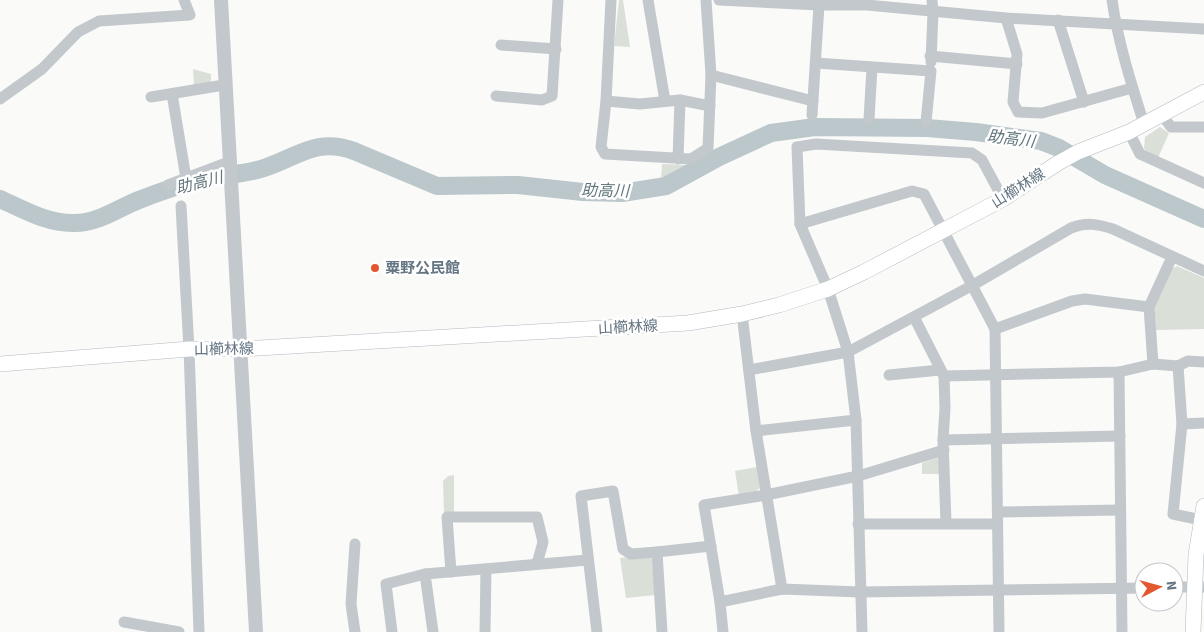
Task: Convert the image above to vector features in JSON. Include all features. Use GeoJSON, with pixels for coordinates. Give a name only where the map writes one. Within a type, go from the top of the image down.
{"type":"FeatureCollection","features":[{"type":"Feature","properties":{"kind":"main road","name":"山櫛林線"},"geometry":{"type":"LineString","coordinates":[[0,364],[189,349],[241,349],[688,323],[742,314],[779,305],[828,289],[864,272],[1003,199],[1078,152],[1129,132],[1204,92]]}},
{"type":"Feature","properties":{"kind":"main road"},"geometry":{"type":"LineString","coordinates":[[1193,632],[1199,587],[1196,555],[1203,513]]}},
{"type":"Feature","properties":{"kind":"street"},"geometry":{"type":"LineString","coordinates":[[0,99],[42,69],[78,32],[99,21],[190,15],[184,0]]}},
{"type":"Feature","properties":{"kind":"street"},"geometry":{"type":"LineString","coordinates":[[221,0],[224,85],[241,349],[256,632]]}},
{"type":"Feature","properties":{"kind":"street"},"geometry":{"type":"LineString","coordinates":[[496,96],[542,100],[552,96],[558,0]]}},
{"type":"Feature","properties":{"kind":"street"},"geometry":{"type":"LineString","coordinates":[[611,0],[606,101],[601,147],[606,154],[678,159],[691,159],[708,148],[711,75],[706,0]]}},
{"type":"Feature","properties":{"kind":"street"},"geometry":{"type":"LineString","coordinates":[[648,0],[664,101]]}},
{"type":"Feature","properties":{"kind":"street"},"geometry":{"type":"LineString","coordinates":[[720,0],[800,2],[819,5],[866,3],[934,12],[1006,18],[1204,29]]}},
{"type":"Feature","properties":{"kind":"street"},"geometry":{"type":"LineString","coordinates":[[926,122],[934,12],[932,0]]}},
{"type":"Feature","properties":{"kind":"street"},"geometry":{"type":"LineString","coordinates":[[1112,0],[1115,24],[1144,124]]}},
{"type":"Feature","properties":{"kind":"street"},"geometry":{"type":"LineString","coordinates":[[812,115],[819,5]]}},
{"type":"Feature","properties":{"kind":"street"},"geometry":{"type":"LineString","coordinates":[[1006,18],[1018,54],[1013,102],[1018,112],[1042,113],[1132,88]]}},
{"type":"Feature","properties":{"kind":"street"},"geometry":{"type":"LineString","coordinates":[[1058,20],[1084,102]]}},
{"type":"Feature","properties":{"kind":"street"},"geometry":{"type":"LineString","coordinates":[[501,45],[556,49]]}},
{"type":"Feature","properties":{"kind":"street"},"geometry":{"type":"LineString","coordinates":[[930,56],[1017,64]]}},
{"type":"Feature","properties":{"kind":"street"},"geometry":{"type":"LineString","coordinates":[[816,64],[931,71]]}},
{"type":"Feature","properties":{"kind":"street"},"geometry":{"type":"LineString","coordinates":[[870,119],[872,68]]}},
{"type":"Feature","properties":{"kind":"street"},"geometry":{"type":"LineString","coordinates":[[711,75],[813,101]]}},
{"type":"Feature","properties":{"kind":"street"},"geometry":{"type":"LineString","coordinates":[[152,97],[224,85]]}},
{"type":"Feature","properties":{"kind":"street"},"geometry":{"type":"LineString","coordinates":[[172,94],[186,178]]}},
{"type":"Feature","properties":{"kind":"street"},"geometry":{"type":"LineString","coordinates":[[606,101],[640,104],[680,100],[710,106]]}},
{"type":"Feature","properties":{"kind":"street"},"geometry":{"type":"LineString","coordinates":[[678,159],[680,100]]}},
{"type":"Feature","properties":{"kind":"street"},"geometry":{"type":"LineString","coordinates":[[1162,115],[1171,127],[1204,127]]}},
{"type":"Feature","properties":{"kind":"street"},"geometry":{"type":"LineString","coordinates":[[1129,132],[1140,154],[1204,183]]}},
{"type":"Feature","properties":{"kind":"street"},"geometry":{"type":"LineString","coordinates":[[862,632],[856,420],[848,352],[828,289],[800,224],[797,146],[816,144],[972,153],[982,160],[1003,199]]}},
{"type":"Feature","properties":{"kind":"street"},"geometry":{"type":"LineString","coordinates":[[168,185],[230,164]]}},
{"type":"Feature","properties":{"kind":"street"},"geometry":{"type":"LineString","coordinates":[[800,224],[912,191],[924,194],[996,329],[999,632]]}},
{"type":"Feature","properties":{"kind":"street"},"geometry":{"type":"LineString","coordinates":[[181,206],[189,349],[199,632]]}},
{"type":"Feature","properties":{"kind":"street"},"geometry":{"type":"LineString","coordinates":[[749,370],[848,352],[973,285],[1071,228],[1086,223],[1112,229],[1204,271]]}},
{"type":"Feature","properties":{"kind":"street"},"geometry":{"type":"LineString","coordinates":[[1153,364],[1149,307],[1172,257]]}},
{"type":"Feature","properties":{"kind":"street"},"geometry":{"type":"LineString","coordinates":[[996,329],[1072,301],[1085,299],[1149,307]]}},
{"type":"Feature","properties":{"kind":"street"},"geometry":{"type":"LineString","coordinates":[[742,314],[756,430],[782,589]]}},
{"type":"Feature","properties":{"kind":"street"},"geometry":{"type":"LineString","coordinates":[[914,317],[942,373],[946,408],[943,445],[946,523]]}},
{"type":"Feature","properties":{"kind":"street"},"geometry":{"type":"LineString","coordinates":[[889,375],[1119,372],[1153,364],[1178,366],[1188,361],[1204,362]]}},
{"type":"Feature","properties":{"kind":"street"},"geometry":{"type":"LineString","coordinates":[[1178,366],[1182,424],[1173,514],[1203,513]]}},
{"type":"Feature","properties":{"kind":"street"},"geometry":{"type":"LineString","coordinates":[[1119,372],[1122,632]]}},
{"type":"Feature","properties":{"kind":"street"},"geometry":{"type":"LineString","coordinates":[[756,430],[856,420]]}},
{"type":"Feature","properties":{"kind":"street"},"geometry":{"type":"LineString","coordinates":[[1182,424],[1204,423]]}},
{"type":"Feature","properties":{"kind":"street"},"geometry":{"type":"LineString","coordinates":[[723,632],[704,505],[766,495],[858,476],[943,445],[997,437],[1120,436]]}},
{"type":"Feature","properties":{"kind":"street"},"geometry":{"type":"LineString","coordinates":[[597,632],[580,496],[613,492],[623,549],[631,554],[711,546]]}},
{"type":"Feature","properties":{"kind":"street"},"geometry":{"type":"LineString","coordinates":[[858,524],[946,523],[1120,510]]}},
{"type":"Feature","properties":{"kind":"street"},"geometry":{"type":"LineString","coordinates":[[451,572],[447,517],[537,517],[543,542],[537,564]]}},
{"type":"Feature","properties":{"kind":"street"},"geometry":{"type":"LineString","coordinates":[[355,544],[351,604],[355,632]]}},
{"type":"Feature","properties":{"kind":"street"},"geometry":{"type":"LineString","coordinates":[[657,552],[662,632]]}},
{"type":"Feature","properties":{"kind":"street"},"geometry":{"type":"LineString","coordinates":[[392,632],[386,584],[425,574],[588,560]]}},
{"type":"Feature","properties":{"kind":"street"},"geometry":{"type":"LineString","coordinates":[[486,569],[486,632]]}},
{"type":"Feature","properties":{"kind":"street"},"geometry":{"type":"LineString","coordinates":[[425,574],[433,632]]}},
{"type":"Feature","properties":{"kind":"street"},"geometry":{"type":"LineString","coordinates":[[1184,587],[1199,587]]}},
{"type":"Feature","properties":{"kind":"street"},"geometry":{"type":"LineString","coordinates":[[720,602],[782,589],[860,592],[1134,588]]}},
{"type":"Feature","properties":{"kind":"street"},"geometry":{"type":"LineString","coordinates":[[124,622],[179,632]]}},
{"type":"Feature","properties":{"kind":"shaded area"},"geometry":{"type":"Polygon","coordinates":[[[619,0],[623,0],[630,47],[614,46],[619,0]]]}},
{"type":"Feature","properties":{"kind":"shaded area"},"geometry":{"type":"Polygon","coordinates":[[[193,69],[211,74],[211,83],[194,86],[193,69]]]}},
{"type":"Feature","properties":{"kind":"shaded area"},"geometry":{"type":"Polygon","coordinates":[[[1160,127],[1169,133],[1158,158],[1144,149],[1145,137],[1160,127]]]}},
{"type":"Feature","properties":{"kind":"shaded area"},"geometry":{"type":"Polygon","coordinates":[[[662,164],[687,165],[661,180],[662,164]]]}},
{"type":"Feature","properties":{"kind":"shaded area"},"geometry":{"type":"Polygon","coordinates":[[[1177,266],[1204,278],[1204,329],[1156,330],[1154,302],[1171,269],[1177,266]]]}},
{"type":"Feature","properties":{"kind":"shaded area"},"geometry":{"type":"Polygon","coordinates":[[[937,458],[941,461],[941,474],[922,474],[922,463],[937,458]]]}},
{"type":"Feature","properties":{"kind":"shaded area"},"geometry":{"type":"Polygon","coordinates":[[[757,467],[760,488],[754,493],[739,496],[735,471],[757,467]]]}},
{"type":"Feature","properties":{"kind":"shaded area"},"geometry":{"type":"Polygon","coordinates":[[[454,475],[454,512],[444,512],[443,481],[448,476],[454,475]]]}},
{"type":"Feature","properties":{"kind":"shaded area"},"geometry":{"type":"Polygon","coordinates":[[[646,555],[652,559],[655,595],[626,598],[620,558],[646,555]]]}},
{"type":"Feature","properties":{"kind":"waterway","name":"助高川"},"geometry":{"type":"LineString","coordinates":[[0,199],[46,219],[65,223],[92,221],[139,200],[177,186],[208,178],[256,170],[276,164],[308,150],[329,146],[354,151],[437,186],[518,185],[583,192],[622,193],[666,186],[719,157],[771,133],[815,127],[927,128],[976,132],[1041,141],[1059,148],[1105,175],[1204,219]]}},
{"type":"Feature","properties":{"kind":"place","name":"粟野公民館"},"geometry":{"type":"Point","coordinates":[375,268]}}]}
